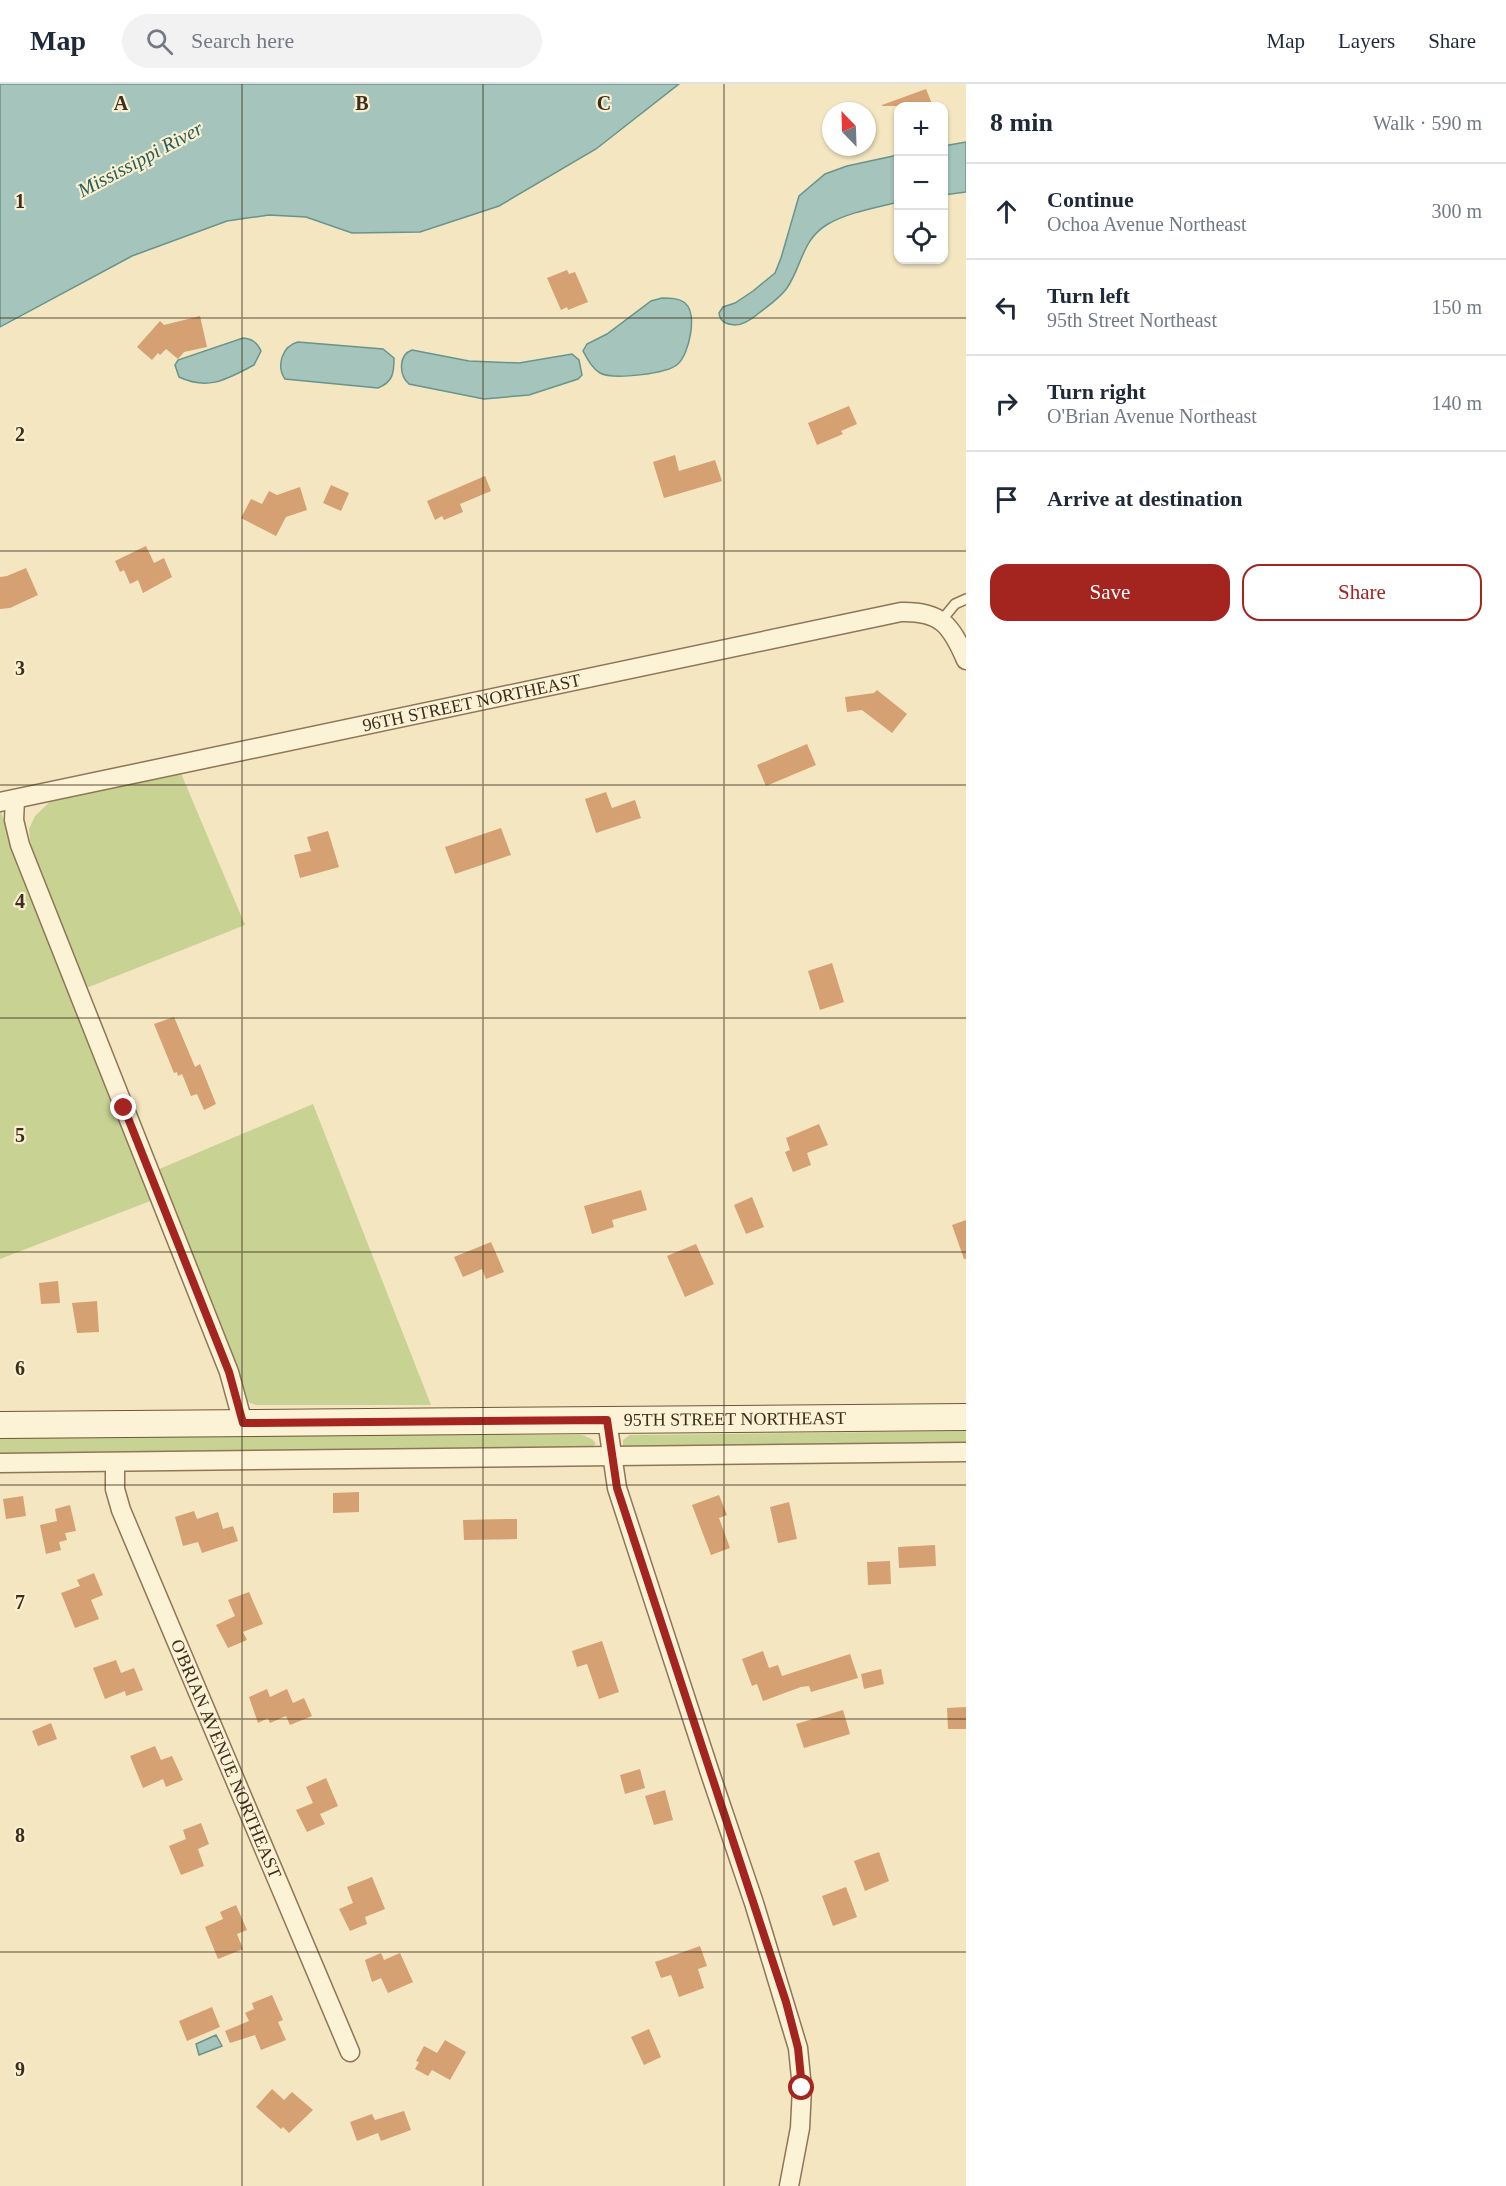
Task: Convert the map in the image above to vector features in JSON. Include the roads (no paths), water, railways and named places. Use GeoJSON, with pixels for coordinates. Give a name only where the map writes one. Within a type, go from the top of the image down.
{"type":"FeatureCollection","features":[{"type":"Feature","properties":{"kind":"main road","name":"95TH STREET NORTHEAST"},"geometry":{"type":"LineString","coordinates":[[0,1425],[966,1417]]}},
{"type":"Feature","properties":{"kind":"street","name":"96TH STREET NORTHEAST"},"geometry":{"type":"LineString","coordinates":[[7,801],[107,778],[901,612],[918,612],[931,615],[941,621]]}},
{"type":"Feature","properties":{"kind":"street"},"geometry":{"type":"LineString","coordinates":[[941,621],[955,634],[966,660]]}},
{"type":"Feature","properties":{"kind":"street"},"geometry":{"type":"LineString","coordinates":[[7,801],[20,845],[229,1372],[243,1423]]}},
{"type":"Feature","properties":{"kind":"street"},"geometry":{"type":"LineString","coordinates":[[607,1420],[617,1488],[754,1903],[798,2048],[802,2088],[800,2128],[789,2186]]}},
{"type":"Feature","properties":{"kind":"street"},"geometry":{"type":"LineString","coordinates":[[0,1463],[966,1452]]}},
{"type":"Feature","properties":{"kind":"street","name":"O'BRIAN AVENUE NORTHEAST"},"geometry":{"type":"LineString","coordinates":[[115,1463],[115,1489],[121,1510],[350,2052]]}},
{"type":"Feature","properties":{"kind":"lane"},"geometry":{"type":"LineString","coordinates":[[941,621],[955,604],[966,599]]}},
{"type":"Feature","properties":{"kind":"water","name":"Mississippi River"},"geometry":{"type":"Polygon","coordinates":[[[0,84],[679,84],[596,149],[499,206],[420,232],[352,233],[306,217],[269,215],[227,221],[132,256],[0,327],[0,84]]]}},
{"type":"Feature","properties":{"kind":"water"},"geometry":{"type":"Polygon","coordinates":[[[966,142],[966,192],[948,194],[948,145],[966,142]]]}},
{"type":"Feature","properties":{"kind":"water"},"geometry":{"type":"Polygon","coordinates":[[[894,156],[894,203],[853,213],[819,230],[803,253],[792,280],[777,298],[745,323],[735,325],[722,320],[719,313],[723,307],[735,303],[775,273],[799,196],[825,174],[847,166],[894,156]]]}},
{"type":"Feature","properties":{"kind":"water"},"geometry":{"type":"Polygon","coordinates":[[[662,298],[683,301],[689,308],[691,316],[686,352],[678,364],[663,371],[616,376],[600,373],[590,364],[583,351],[587,344],[607,334],[651,301],[662,298]]]}},
{"type":"Feature","properties":{"kind":"water"},"geometry":{"type":"Polygon","coordinates":[[[243,338],[254,342],[261,351],[254,365],[218,382],[200,383],[179,377],[175,365],[178,360],[243,338]]]}},
{"type":"Feature","properties":{"kind":"water"},"geometry":{"type":"Polygon","coordinates":[[[298,342],[383,349],[394,358],[392,376],[387,383],[378,388],[285,379],[281,368],[282,357],[292,344],[298,342]]]}},
{"type":"Feature","properties":{"kind":"water"},"geometry":{"type":"Polygon","coordinates":[[[412,350],[469,361],[519,363],[572,354],[579,360],[582,375],[578,379],[529,395],[484,399],[409,384],[403,376],[402,361],[404,356],[412,350]]]}},
{"type":"Feature","properties":{"kind":"water"},"geometry":{"type":"Polygon","coordinates":[[[216,2035],[222,2046],[199,2055],[196,2044],[216,2035]]]}}]}
